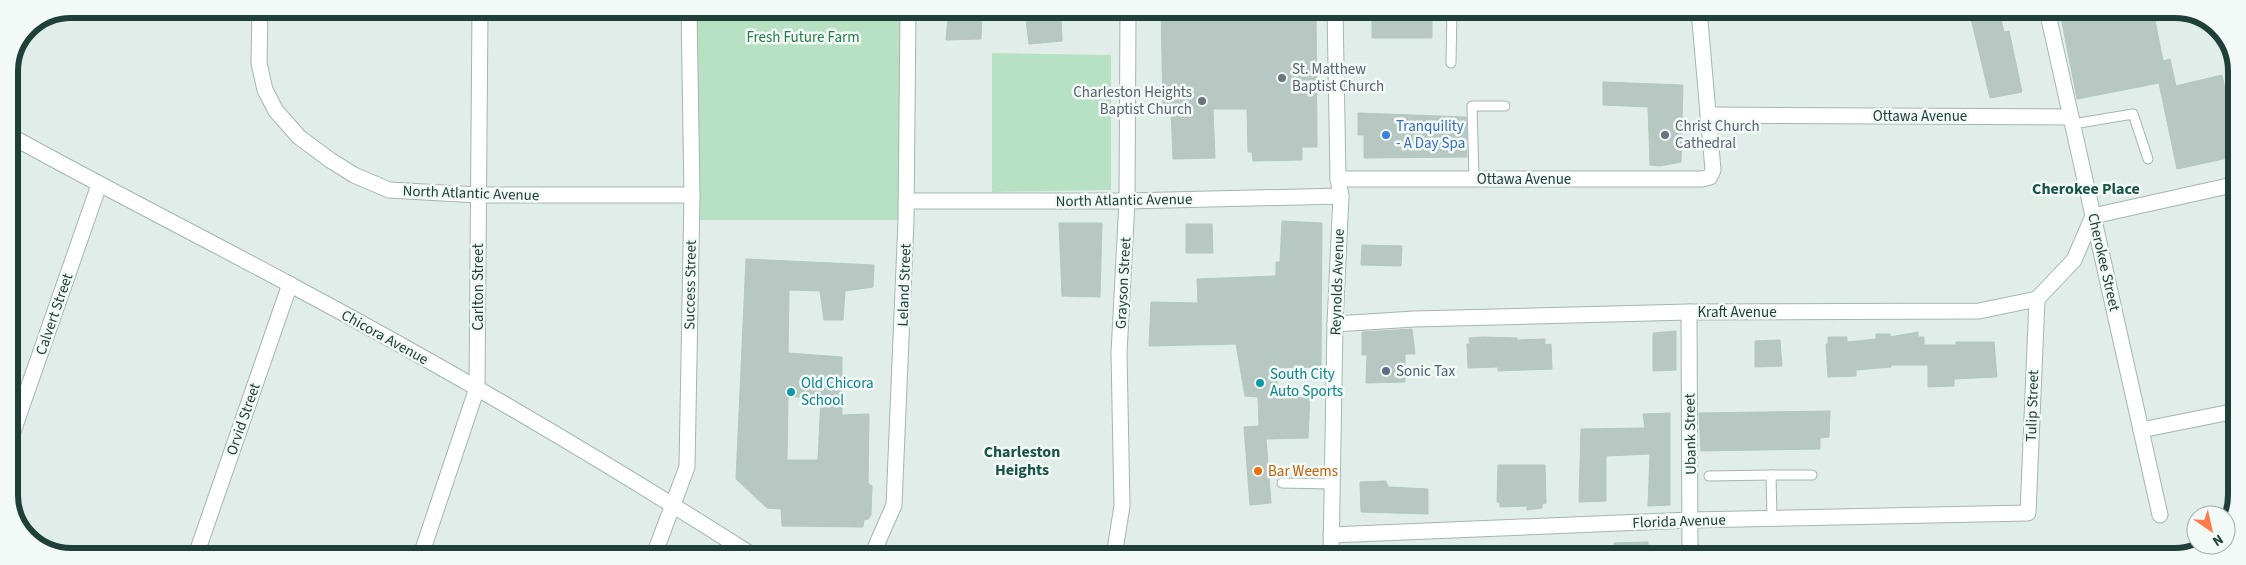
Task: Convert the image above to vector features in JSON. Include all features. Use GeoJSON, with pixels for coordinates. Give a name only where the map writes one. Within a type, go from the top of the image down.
{"type":"FeatureCollection","features":[{"type":"Feature","properties":{"kind":"street","name":"North Atlantic Avenue"},"geometry":{"type":"LineString","coordinates":[[260,18],[259,63],[265,90],[276,112],[299,137],[330,160],[354,175],[389,190],[478,195],[692,194]]}},
{"type":"Feature","properties":{"kind":"street","name":"Carlton Street"},"geometry":{"type":"LineString","coordinates":[[424,548],[477,388],[480,18]]}},
{"type":"Feature","properties":{"kind":"street","name":"Success Street"},"geometry":{"type":"LineString","coordinates":[[656,548],[687,468],[692,194],[689,18]]}},
{"type":"Feature","properties":{"kind":"street","name":"Leland Street"},"geometry":{"type":"LineString","coordinates":[[875,548],[894,505],[906,201],[908,18]]}},
{"type":"Feature","properties":{"kind":"street","name":"Grayson Street"},"geometry":{"type":"LineString","coordinates":[[1115,548],[1122,506],[1119,353],[1127,201],[1128,18]]}},
{"type":"Feature","properties":{"kind":"street","name":"Reynolds Avenue"},"geometry":{"type":"LineString","coordinates":[[1331,548],[1335,324],[1341,196],[1338,179],[1335,18]]}},
{"type":"Feature","properties":{"kind":"street"},"geometry":{"type":"LineString","coordinates":[[1701,18],[1708,115]]}},
{"type":"Feature","properties":{"kind":"street","name":"Cherokee Street"},"geometry":{"type":"LineString","coordinates":[[2049,18],[2160,515]]}},
{"type":"Feature","properties":{"kind":"street","name":"Ottawa Avenue"},"geometry":{"type":"LineString","coordinates":[[1338,179],[1702,179],[1710,177],[1713,170],[1708,115],[2072,121]]}},
{"type":"Feature","properties":{"kind":"street","name":"Chicora Avenue"},"geometry":{"type":"LineString","coordinates":[[18,140],[99,185],[290,284],[477,388],[672,504],[741,548]]}},
{"type":"Feature","properties":{"kind":"street","name":"Calvert Street"},"geometry":{"type":"LineString","coordinates":[[18,417],[99,185]]}},
{"type":"Feature","properties":{"kind":"street"},"geometry":{"type":"LineString","coordinates":[[2037,299],[2074,260],[2093,216],[2228,186]]}},
{"type":"Feature","properties":{"kind":"street","name":"North Atlantic Avenue"},"geometry":{"type":"LineString","coordinates":[[906,201],[1127,201],[1341,196]]}},
{"type":"Feature","properties":{"kind":"street","name":"Orvid Street"},"geometry":{"type":"LineString","coordinates":[[198,548],[290,284]]}},
{"type":"Feature","properties":{"kind":"street","name":"Kraft Avenue"},"geometry":{"type":"LineString","coordinates":[[1335,324],[1414,319],[1689,312],[1979,311],[2037,299]]}},
{"type":"Feature","properties":{"kind":"street","name":"Tulip Street"},"geometry":{"type":"LineString","coordinates":[[2028,513],[2037,299]]}},
{"type":"Feature","properties":{"kind":"street","name":"Ubank Street"},"geometry":{"type":"LineString","coordinates":[[1689,312],[1690,548]]}},
{"type":"Feature","properties":{"kind":"street"},"geometry":{"type":"LineString","coordinates":[[2141,430],[2228,412]]}},
{"type":"Feature","properties":{"kind":"street","name":"Florida Avenue"},"geometry":{"type":"LineString","coordinates":[[1331,535],[1691,520],[2028,513]]}},
{"type":"Feature","properties":{"kind":"lane"},"geometry":{"type":"LineString","coordinates":[[1451,63],[1452,18]]}},
{"type":"Feature","properties":{"kind":"lane"},"geometry":{"type":"LineString","coordinates":[[1474,178],[1472,106],[1505,106]]}},
{"type":"Feature","properties":{"kind":"lane"},"geometry":{"type":"LineString","coordinates":[[2072,121],[2132,114],[2148,159]]}},
{"type":"Feature","properties":{"kind":"lane"},"geometry":{"type":"LineString","coordinates":[[1771,475],[1772,518]]}},
{"type":"Feature","properties":{"kind":"lane"},"geometry":{"type":"LineString","coordinates":[[1709,476],[1812,475]]}},
{"type":"Feature","properties":{"kind":"lane"},"geometry":{"type":"LineString","coordinates":[[1282,483],[1332,484]]}},
{"type":"Feature","properties":{"kind":"green space","name":"Fresh Future Farm"},"geometry":{"type":"Polygon","coordinates":[[[691,18],[907,18],[906,220],[691,220],[691,18]]]}},
{"type":"Feature","properties":{"kind":"green space"},"geometry":{"type":"Polygon","coordinates":[[[992,53],[1111,55],[1111,190],[992,192],[992,53]]]}},
{"type":"Feature","properties":{"kind":"building"},"geometry":{"type":"Polygon","coordinates":[[[948,18],[982,18],[981,39],[946,40],[948,18]]]}},
{"type":"Feature","properties":{"kind":"building"},"geometry":{"type":"Polygon","coordinates":[[[1061,18],[1062,41],[1029,44],[1026,19],[1061,18]]]}},
{"type":"Feature","properties":{"kind":"building"},"geometry":{"type":"Polygon","coordinates":[[[1161,18],[1316,18],[1317,147],[1302,147],[1302,160],[1253,161],[1252,152],[1248,152],[1247,109],[1213,109],[1215,158],[1173,159],[1171,107],[1163,107],[1161,18]]]}},
{"type":"Feature","properties":{"kind":"building"},"geometry":{"type":"Polygon","coordinates":[[[1372,18],[1432,18],[1432,38],[1372,38],[1372,18]]]}},
{"type":"Feature","properties":{"kind":"building"},"geometry":{"type":"Polygon","coordinates":[[[1971,18],[2001,18],[2004,32],[2009,31],[2022,92],[1990,98],[1971,18]]]}},
{"type":"Feature","properties":{"kind":"building"},"geometry":{"type":"Polygon","coordinates":[[[2061,18],[2155,18],[2163,61],[2170,59],[2176,86],[2222,75],[2228,104],[2228,158],[2177,169],[2159,83],[2077,99],[2061,18]]]}},
{"type":"Feature","properties":{"kind":"building","name":"Christ Church Cathedral"},"geometry":{"type":"Polygon","coordinates":[[[1603,82],[1683,85],[1681,162],[1660,166],[1650,165],[1648,107],[1603,105],[1603,82]]]}},
{"type":"Feature","properties":{"kind":"building"},"geometry":{"type":"Polygon","coordinates":[[[1358,113],[1466,117],[1467,157],[1364,158],[1364,135],[1358,135],[1358,113]]]}},
{"type":"Feature","properties":{"kind":"building"},"geometry":{"type":"Polygon","coordinates":[[[1282,221],[1322,223],[1321,367],[1276,368],[1278,398],[1310,397],[1308,438],[1266,439],[1271,503],[1250,505],[1244,427],[1259,426],[1258,397],[1245,396],[1236,344],[1149,346],[1151,302],[1198,303],[1197,279],[1276,276],[1276,262],[1280,262],[1282,221]]]}},
{"type":"Feature","properties":{"kind":"building"},"geometry":{"type":"Polygon","coordinates":[[[1059,223],[1102,223],[1100,297],[1062,296],[1059,223]]]}},
{"type":"Feature","properties":{"kind":"building"},"geometry":{"type":"Polygon","coordinates":[[[1186,224],[1212,224],[1213,253],[1186,253],[1186,224]]]}},
{"type":"Feature","properties":{"kind":"building"},"geometry":{"type":"Polygon","coordinates":[[[1362,245],[1402,246],[1401,266],[1361,265],[1362,245]]]}},
{"type":"Feature","properties":{"kind":"building","name":"Old Chicora School"},"geometry":{"type":"Polygon","coordinates":[[[746,259],[874,265],[873,287],[845,291],[843,320],[824,320],[820,291],[789,290],[788,353],[842,357],[842,415],[869,414],[868,483],[872,486],[871,515],[868,519],[864,520],[863,527],[782,526],[781,509],[767,508],[736,479],[746,259]],[[788,397],[787,460],[818,460],[821,397],[788,397]]]}},
{"type":"Feature","properties":{"kind":"building"},"geometry":{"type":"Polygon","coordinates":[[[1412,329],[1415,354],[1405,354],[1405,382],[1366,383],[1367,355],[1362,355],[1362,332],[1412,329]]]}},
{"type":"Feature","properties":{"kind":"building"},"geometry":{"type":"Polygon","coordinates":[[[1676,331],[1676,370],[1653,371],[1653,333],[1676,331]]]}},
{"type":"Feature","properties":{"kind":"building"},"geometry":{"type":"Polygon","coordinates":[[[1918,332],[1918,337],[1924,337],[1924,345],[1956,345],[1956,342],[1994,342],[1997,377],[1954,379],[1954,386],[1928,387],[1928,365],[1891,365],[1891,367],[1856,370],[1856,376],[1828,377],[1826,344],[1828,344],[1828,337],[1847,337],[1847,342],[1876,339],[1876,334],[1890,334],[1890,337],[1918,332]]]}},
{"type":"Feature","properties":{"kind":"building"},"geometry":{"type":"Polygon","coordinates":[[[1469,338],[1517,338],[1517,340],[1545,339],[1545,345],[1551,344],[1552,369],[1498,371],[1498,367],[1468,368],[1467,344],[1470,344],[1469,338]]]}},
{"type":"Feature","properties":{"kind":"building"},"geometry":{"type":"Polygon","coordinates":[[[1780,340],[1782,366],[1755,367],[1755,341],[1780,340]]]}},
{"type":"Feature","properties":{"kind":"building"},"geometry":{"type":"Polygon","coordinates":[[[1830,411],[1829,437],[1820,438],[1820,449],[1701,451],[1699,413],[1830,411]]]}},
{"type":"Feature","properties":{"kind":"building"},"geometry":{"type":"Polygon","coordinates":[[[1670,413],[1670,505],[1648,506],[1650,454],[1606,456],[1606,501],[1579,502],[1581,429],[1645,428],[1643,414],[1670,413]]]}},
{"type":"Feature","properties":{"kind":"building"},"geometry":{"type":"Polygon","coordinates":[[[1498,465],[1545,465],[1546,503],[1542,504],[1542,508],[1527,510],[1527,506],[1500,507],[1500,503],[1497,502],[1498,465]]]}},
{"type":"Feature","properties":{"kind":"building"},"geometry":{"type":"Polygon","coordinates":[[[1386,481],[1388,487],[1428,489],[1428,514],[1361,512],[1360,482],[1386,481]]]}},
{"type":"Feature","properties":{"kind":"building"},"geometry":{"type":"Polygon","coordinates":[[[1648,542],[1648,548],[1614,548],[1614,543],[1648,542]]]}},
{"type":"Feature","properties":{"kind":"place","name":"St. Matthew Baptist Church"},"geometry":{"type":"Point","coordinates":[1282,78]}},
{"type":"Feature","properties":{"kind":"place","name":"Charleston Heights Baptist Church"},"geometry":{"type":"Point","coordinates":[1202,101]}},
{"type":"Feature","properties":{"kind":"place","name":"Tranquility - A Day Spa"},"geometry":{"type":"Point","coordinates":[1386,135]}},
{"type":"Feature","properties":{"kind":"place","name":"Christ Church Cathedral"},"geometry":{"type":"Point","coordinates":[1665,135]}},
{"type":"Feature","properties":{"kind":"place","name":"Sonic Tax"},"geometry":{"type":"Point","coordinates":[1386,371]}},
{"type":"Feature","properties":{"kind":"place","name":"South City Auto Sports"},"geometry":{"type":"Point","coordinates":[1260,383]}},
{"type":"Feature","properties":{"kind":"place","name":"Old Chicora School"},"geometry":{"type":"Point","coordinates":[791,392]}},
{"type":"Feature","properties":{"kind":"place","name":"Bar Weems"},"geometry":{"type":"Point","coordinates":[1258,471]}},
{"type":"Feature","properties":{"kind":"district","name":"Cherokee Place"},"geometry":{"type":"Point","coordinates":[2086,188]}},
{"type":"Feature","properties":{"kind":"district","name":"Charleston Heights"},"geometry":{"type":"Point","coordinates":[1022,460]}}]}
